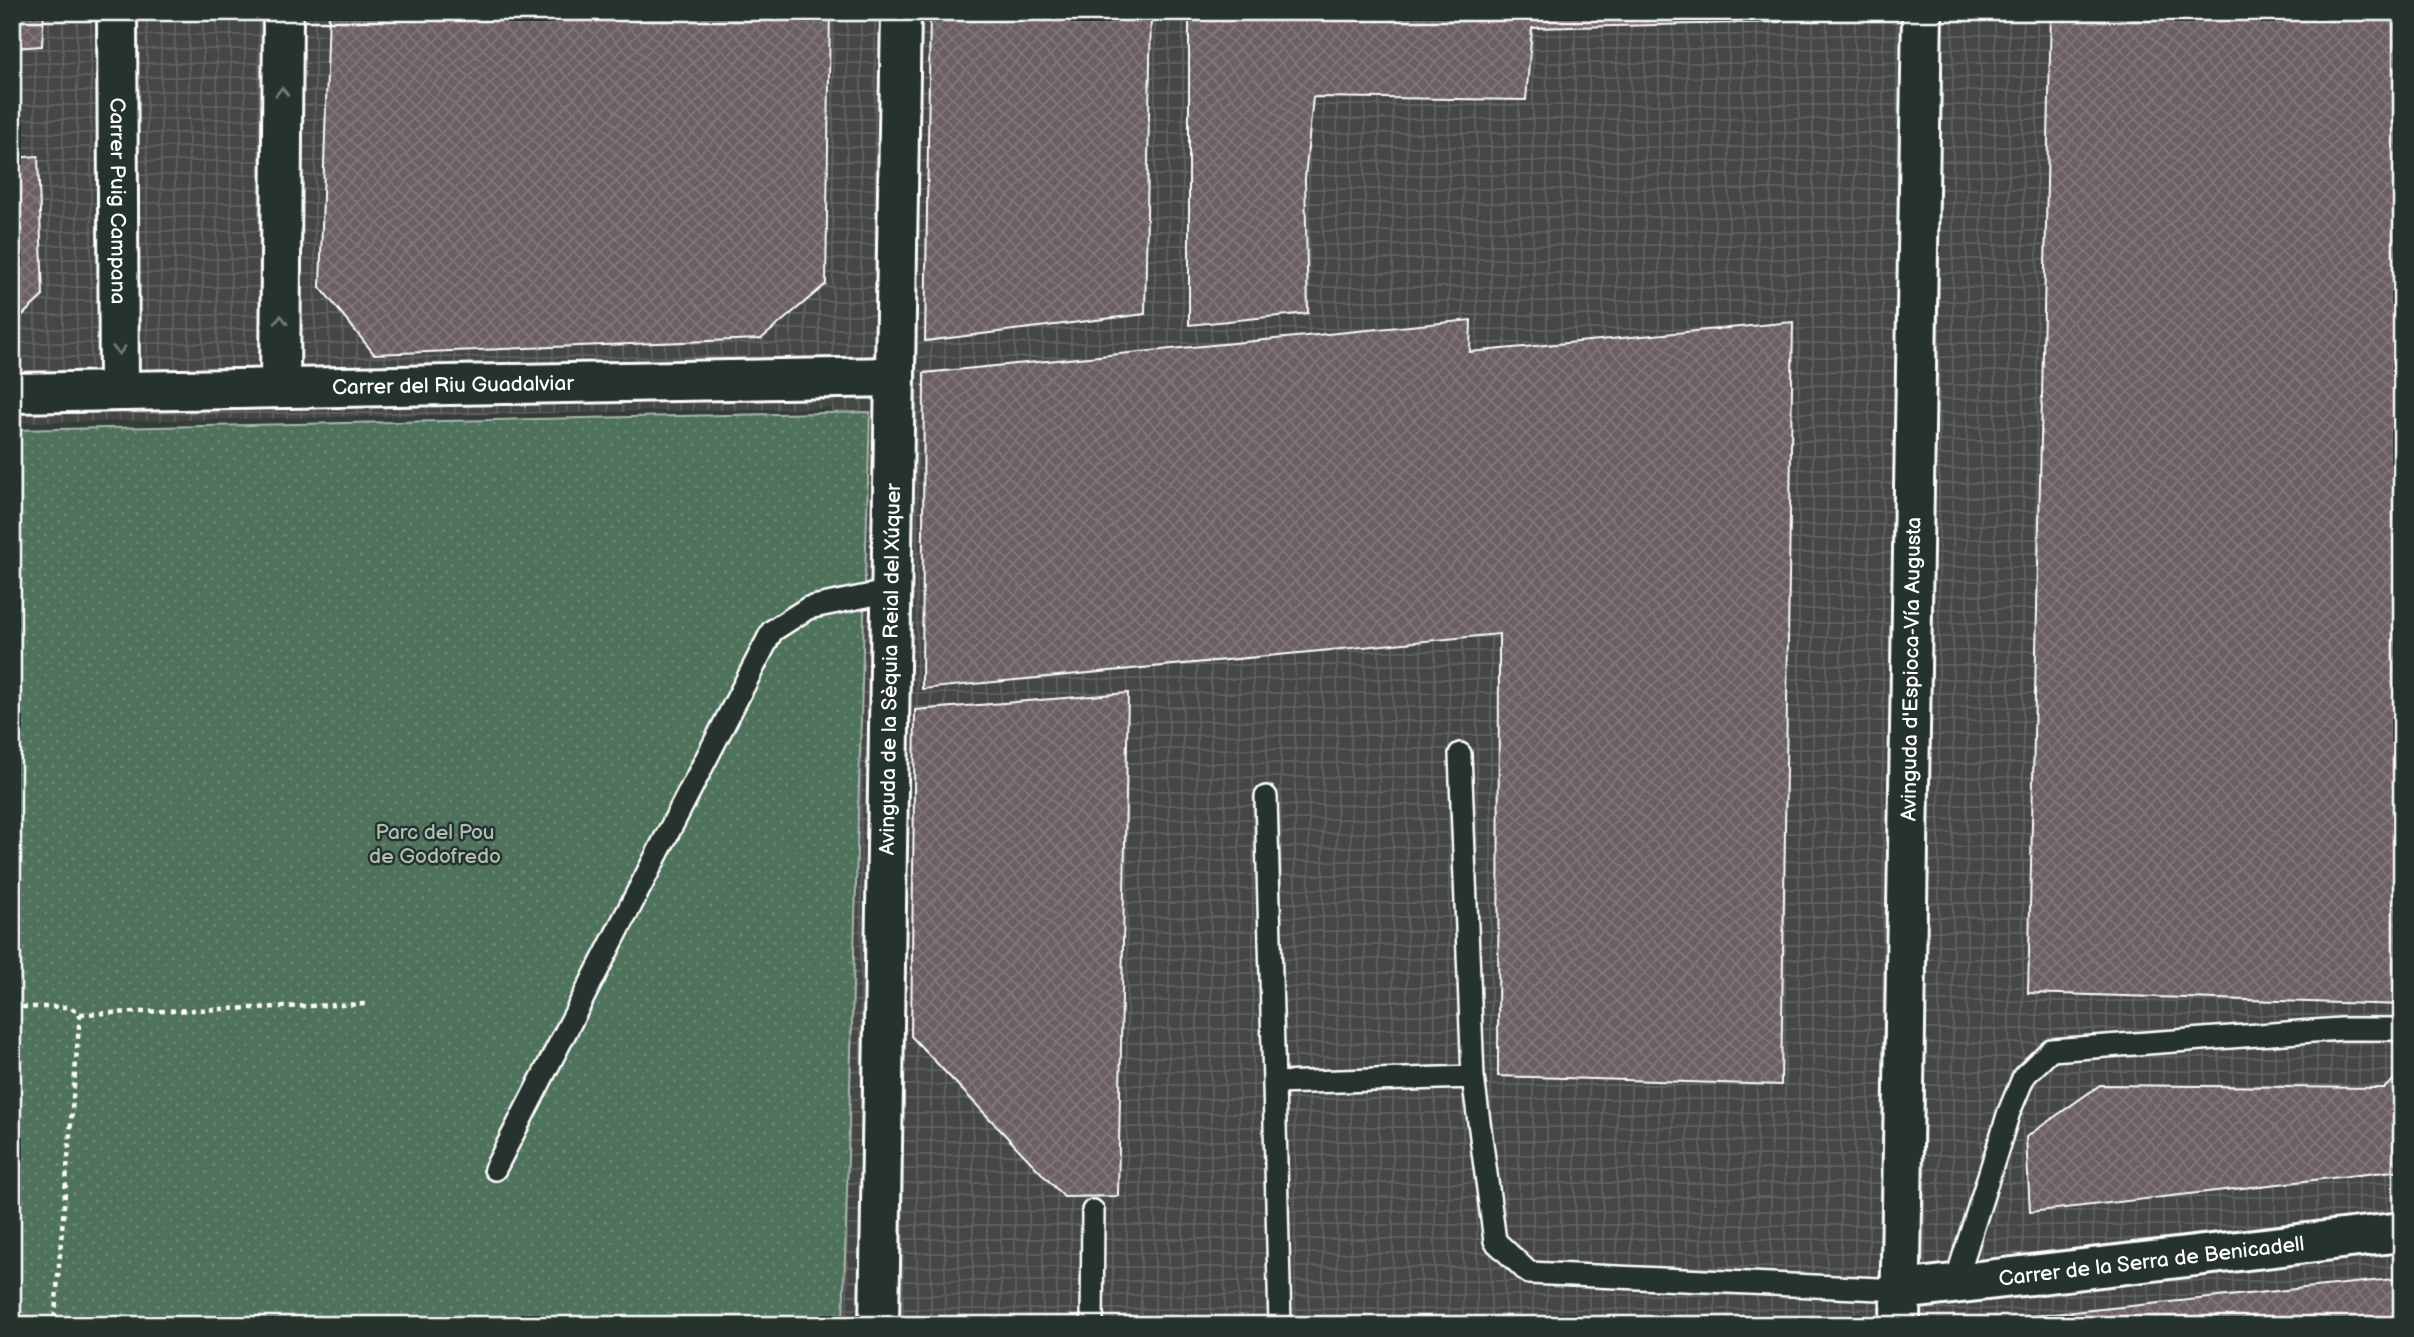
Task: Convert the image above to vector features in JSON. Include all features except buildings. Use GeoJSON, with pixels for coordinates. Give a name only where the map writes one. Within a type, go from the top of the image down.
{"type":"FeatureCollection","features":[{"type":"Feature","properties":{"kind":"street","name":"Carrer Puig Campana"},"geometry":{"type":"LineString","coordinates":[[117,12],[119,391]]}},
{"type":"Feature","properties":{"kind":"street"},"geometry":{"type":"LineString","coordinates":[[280,388],[283,12]]}},
{"type":"Feature","properties":{"kind":"street","name":"Avinguda de la Sèquia Reial del Xúquer"},"geometry":{"type":"LineString","coordinates":[[879,1325],[901,12]]}},
{"type":"Feature","properties":{"kind":"street","name":"Avinguda d'Espioca-Vía Augusta"},"geometry":{"type":"LineString","coordinates":[[1901,1308],[1922,12]]}},
{"type":"Feature","properties":{"kind":"street","name":"Carrer del Riu Guadalviar"},"geometry":{"type":"LineString","coordinates":[[12,393],[895,377]]}},
{"type":"Feature","properties":{"kind":"street","name":"Carrer de la Serra de Benicadell"},"geometry":{"type":"LineString","coordinates":[[1901,1308],[1955,1284],[2402,1232]]}},
{"type":"Feature","properties":{"kind":"lane"},"geometry":{"type":"LineString","coordinates":[[495,1169],[772,631],[807,608],[891,591]]}},
{"type":"Feature","properties":{"kind":"lane"},"geometry":{"type":"LineString","coordinates":[[1460,754],[1473,1077],[1496,1241],[1529,1273],[1901,1308]]}},
{"type":"Feature","properties":{"kind":"lane"},"geometry":{"type":"LineString","coordinates":[[1266,797],[1280,1325]]}},
{"type":"Feature","properties":{"kind":"lane"},"geometry":{"type":"LineString","coordinates":[[1955,1284],[2009,1112],[2024,1076],[2051,1050],[2341,1029],[2402,1029]]}},
{"type":"Feature","properties":{"kind":"lane"},"geometry":{"type":"LineString","coordinates":[[1274,1083],[1473,1077]]}},
{"type":"Feature","properties":{"kind":"lane"},"geometry":{"type":"LineString","coordinates":[[1092,1325],[1093,1211]]}},
{"type":"Feature","properties":{"kind":"path"},"geometry":{"type":"LineString","coordinates":[[12,1007],[70,1007],[80,1014],[366,1004]]}},
{"type":"Feature","properties":{"kind":"path"},"geometry":{"type":"LineString","coordinates":[[54,1325],[80,1014]]}},
{"type":"Feature","properties":{"kind":"shaded area"},"geometry":{"type":"Polygon","coordinates":[[[12,12],[2402,12],[2402,1325],[804,1325],[831,408],[12,423],[12,12]]]}},
{"type":"Feature","properties":{"kind":"green space","name":"Parc del Pou de Godofredo"},"geometry":{"type":"Polygon","coordinates":[[[870,412],[843,1325],[12,1325],[12,430],[870,412]]]}}]}
